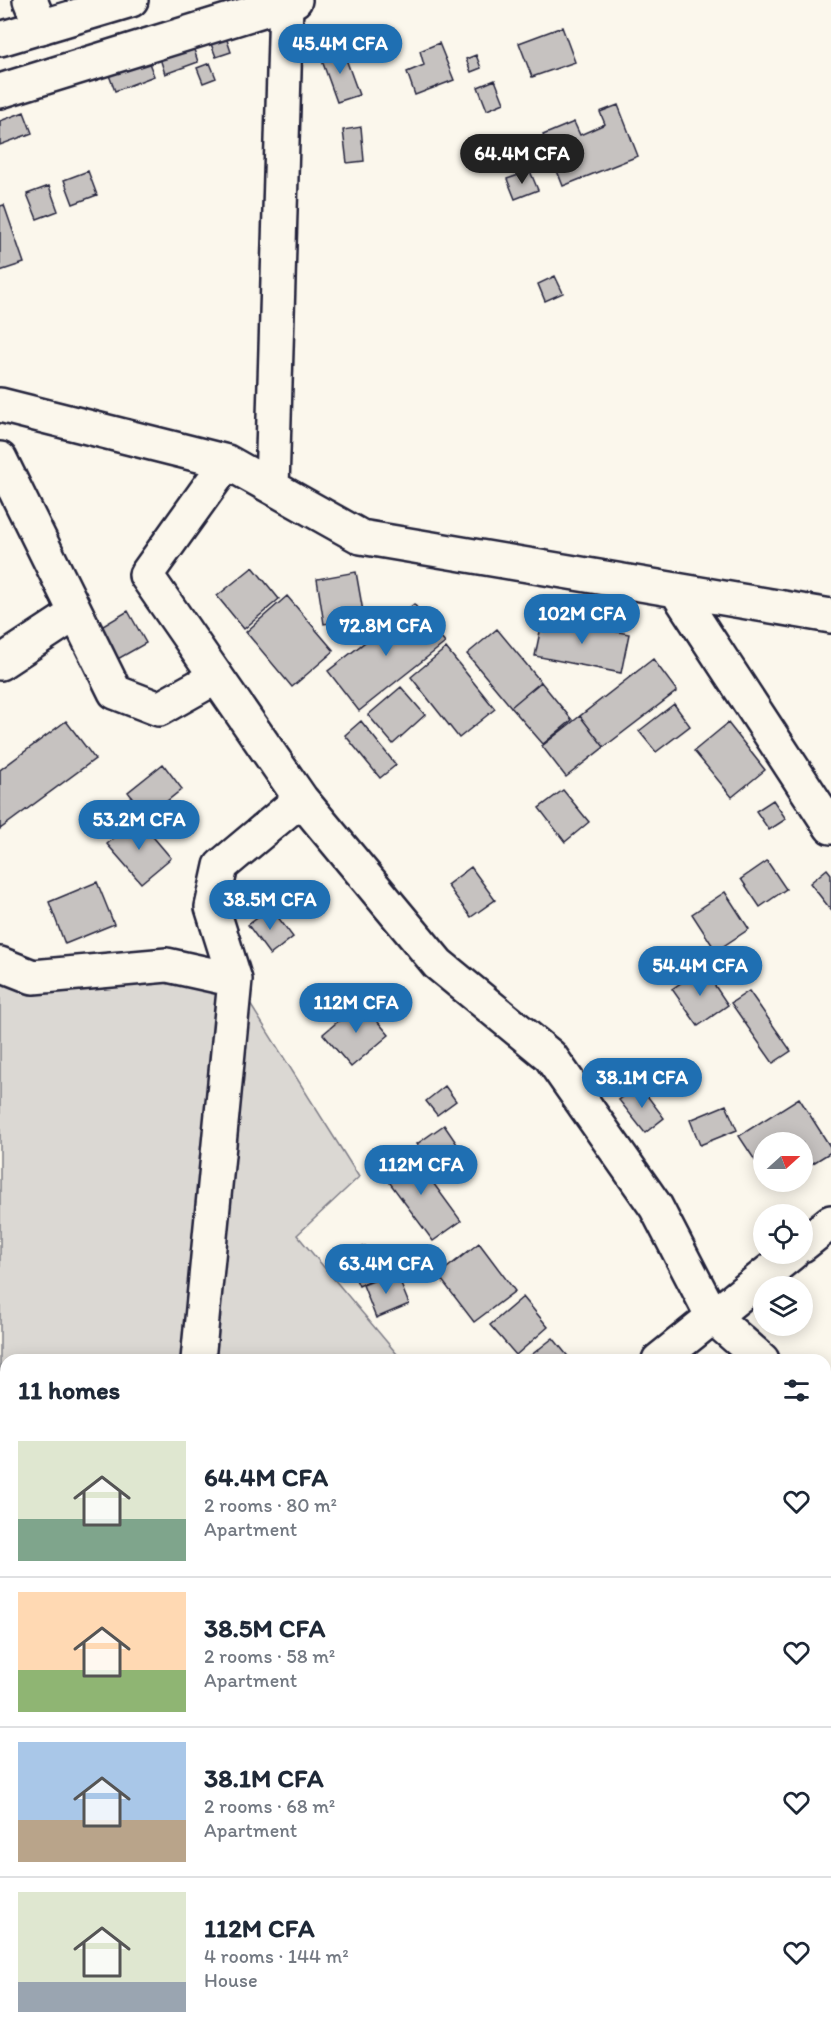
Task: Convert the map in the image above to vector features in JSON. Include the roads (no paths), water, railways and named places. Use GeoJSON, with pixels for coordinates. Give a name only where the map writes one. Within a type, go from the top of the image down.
{"type":"FeatureCollection","features":[{"type":"Feature","properties":{"kind":"street"},"geometry":{"type":"LineString","coordinates":[[0,39],[35,13],[131,0]]}},
{"type":"Feature","properties":{"kind":"street"},"geometry":{"type":"LineString","coordinates":[[0,91],[290,1],[272,487]]}},
{"type":"Feature","properties":{"kind":"street"},"geometry":{"type":"LineString","coordinates":[[0,405],[227,462],[361,537],[831,616]]}},
{"type":"Feature","properties":{"kind":"street"},"geometry":{"type":"LineString","coordinates":[[0,459],[115,692],[159,709],[216,676]]}},
{"type":"Feature","properties":{"kind":"street"},"geometry":{"type":"LineString","coordinates":[[227,462],[146,575],[301,799],[438,964],[550,1056],[656,1207],[713,1317],[755,1354]]}},
{"type":"Feature","properties":{"kind":"street"},"geometry":{"type":"LineString","coordinates":[[676,590],[831,827]]}},
{"type":"Feature","properties":{"kind":"street"},"geometry":{"type":"LineString","coordinates":[[0,663],[76,613]]}},
{"type":"Feature","properties":{"kind":"street"},"geometry":{"type":"LineString","coordinates":[[199,1354],[235,980],[212,907],[222,866],[301,799]]}},
{"type":"Feature","properties":{"kind":"street"},"geometry":{"type":"LineString","coordinates":[[0,963],[33,977],[167,965],[235,980]]}},
{"type":"Feature","properties":{"kind":"street"},"geometry":{"type":"LineString","coordinates":[[813,1236],[831,1222]]}},
{"type":"Feature","properties":{"kind":"street"},"geometry":{"type":"LineString","coordinates":[[666,1354],[779,1264]]}}]}
